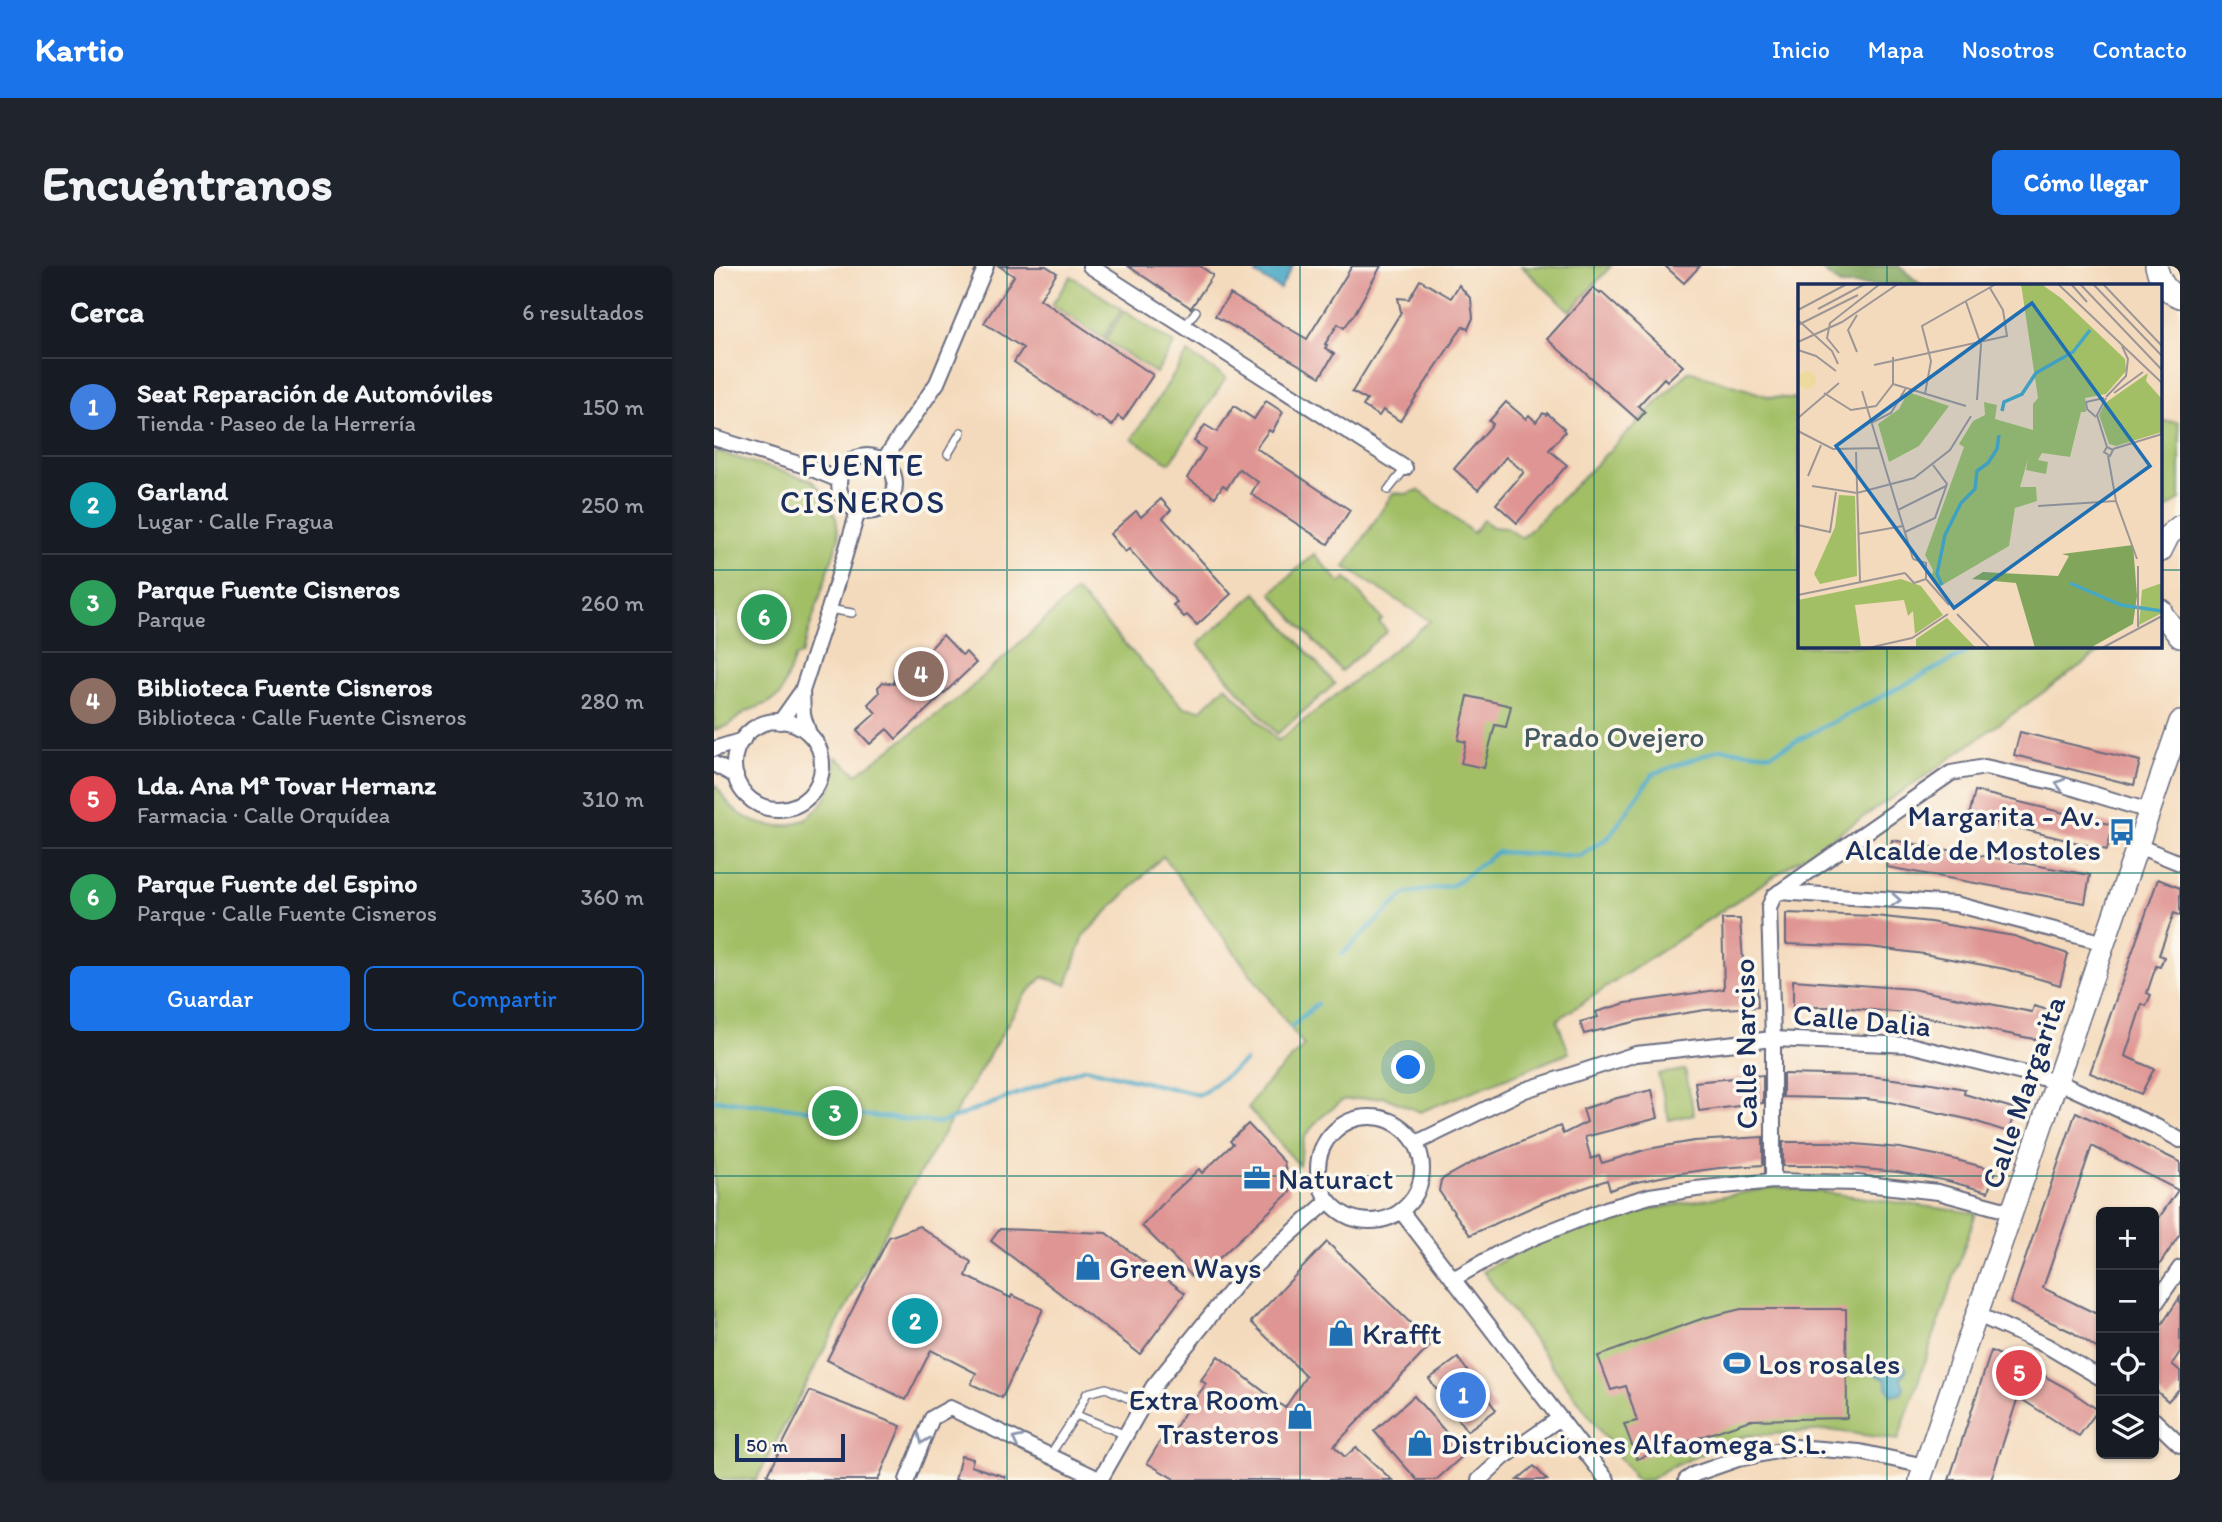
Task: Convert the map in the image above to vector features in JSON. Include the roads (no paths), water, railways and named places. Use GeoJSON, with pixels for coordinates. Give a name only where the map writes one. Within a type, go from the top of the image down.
{"type":"FeatureCollection","features":[{"type":"Feature","properties":{"kind":"street"},"geometry":{"type":"LineString","coordinates":[[884,461],[937,383],[986,266]]}},
{"type":"Feature","properties":{"kind":"street"},"geometry":{"type":"LineString","coordinates":[[1090,266],[1405,468]]}},
{"type":"Feature","properties":{"kind":"street"},"geometry":{"type":"LineString","coordinates":[[2156,266],[2161,284]]}},
{"type":"Feature","properties":{"kind":"street"},"geometry":{"type":"LineString","coordinates":[[2162,285],[2180,297]]}},
{"type":"Feature","properties":{"kind":"street"},"geometry":{"type":"LineString","coordinates":[[714,438],[802,465],[839,480]]}},
{"type":"Feature","properties":{"kind":"street"},"geometry":{"type":"LineString","coordinates":[[865,456],[884,461],[894,476],[893,495],[881,508],[870,512],[858,511],[845,501],[839,491],[839,480],[846,465],[865,456]]}},
{"type":"Feature","properties":{"kind":"street"},"geometry":{"type":"LineString","coordinates":[[780,722],[802,691],[858,511]]}},
{"type":"Feature","properties":{"kind":"street"},"geometry":{"type":"LineString","coordinates":[[2162,549],[2169,535],[2180,526]]}},
{"type":"Feature","properties":{"kind":"street"},"geometry":{"type":"LineString","coordinates":[[2162,614],[2180,637]]}},
{"type":"Feature","properties":{"kind":"street"},"geometry":{"type":"LineString","coordinates":[[802,691],[803,715],[809,734]]}},
{"type":"Feature","properties":{"kind":"street"},"geometry":{"type":"LineString","coordinates":[[780,722],[800,727],[809,734],[816,743],[822,765],[817,787],[810,796],[800,803],[779,809],[756,803],[747,796],[736,776],[735,757],[743,740],[759,726],[780,722]]}},
{"type":"Feature","properties":{"kind":"street","name":"Calle Margarita"},"geometry":{"type":"LineString","coordinates":[[1923,1473],[2180,722]]}},
{"type":"Feature","properties":{"kind":"street"},"geometry":{"type":"LineString","coordinates":[[714,749],[743,740]]}},
{"type":"Feature","properties":{"kind":"street"},"geometry":{"type":"LineString","coordinates":[[714,764],[736,776]]}},
{"type":"Feature","properties":{"kind":"street"},"geometry":{"type":"LineString","coordinates":[[1779,892],[1951,774],[1985,767],[2057,783],[2149,811]]}},
{"type":"Feature","properties":{"kind":"street"},"geometry":{"type":"LineString","coordinates":[[2137,846],[2180,863]]}},
{"type":"Feature","properties":{"kind":"street"},"geometry":{"type":"LineString","coordinates":[[1822,863],[1815,878],[1818,887],[1849,897]]}},
{"type":"Feature","properties":{"kind":"street"},"geometry":{"type":"LineString","coordinates":[[1779,892],[1955,904],[2105,943]]}},
{"type":"Feature","properties":{"kind":"street","name":"Calle Narciso"},"geometry":{"type":"LineString","coordinates":[[1773,1181],[1769,907],[1771,899],[1779,892]]}},
{"type":"Feature","properties":{"kind":"street","name":"Calle Dalia"},"geometry":{"type":"LineString","coordinates":[[1416,1143],[1525,1090],[1636,1054],[1773,1039],[1910,1045],[2058,1082],[2180,1140]]}},
{"type":"Feature","properties":{"kind":"street"},"geometry":{"type":"LineString","coordinates":[[1374,1116],[1390,1120],[1405,1130],[1416,1143],[1422,1167],[1421,1180],[1410,1202],[1387,1219],[1371,1222],[1347,1216],[1328,1201],[1320,1188],[1318,1158],[1323,1143],[1332,1131],[1344,1122],[1374,1116]]}},
{"type":"Feature","properties":{"kind":"street"},"geometry":{"type":"LineString","coordinates":[[1453,1279],[1497,1254],[1606,1209],[1650,1196],[1773,1181],[1857,1183],[1938,1192],[2012,1212]]}},
{"type":"Feature","properties":{"kind":"street"},"geometry":{"type":"LineString","coordinates":[[907,1480],[932,1418],[950,1408],[1100,1480],[1153,1387],[1240,1279],[1328,1201]]}},
{"type":"Feature","properties":{"kind":"street"},"geometry":{"type":"LineString","coordinates":[[1401,1211],[1607,1480]]}},
{"type":"Feature","properties":{"kind":"street"},"geometry":{"type":"LineString","coordinates":[[2159,1299],[2180,1268]]}},
{"type":"Feature","properties":{"kind":"street"},"geometry":{"type":"LineString","coordinates":[[1976,1314],[2047,1346],[2096,1374]]}},
{"type":"Feature","properties":{"kind":"street"},"geometry":{"type":"LineString","coordinates":[[1479,1480],[1504,1457],[1560,1419]]}},
{"type":"Feature","properties":{"kind":"street"},"geometry":{"type":"LineString","coordinates":[[2159,1425],[2180,1445]]}},
{"type":"Feature","properties":{"kind":"street"},"geometry":{"type":"LineString","coordinates":[[1686,1480],[1695,1474],[1738,1459],[1795,1447],[1860,1451],[1923,1473]]}},
{"type":"Feature","properties":{"kind":"lane"},"geometry":{"type":"LineString","coordinates":[[1185,326],[1196,311]]}},
{"type":"Feature","properties":{"kind":"lane"},"geometry":{"type":"LineString","coordinates":[[948,454],[961,432]]}},
{"type":"Feature","properties":{"kind":"lane"},"geometry":{"type":"LineString","coordinates":[[1388,490],[1405,468]]}},
{"type":"Feature","properties":{"kind":"lane"},"geometry":{"type":"LineString","coordinates":[[829,609],[852,613]]}},
{"type":"Feature","properties":{"kind":"lane"},"geometry":{"type":"LineString","coordinates":[[1050,1456],[1087,1393],[1106,1388],[1143,1405]]}},
{"type":"Feature","properties":{"kind":"lane"},"geometry":{"type":"LineString","coordinates":[[1076,1415],[1126,1435]]}},
{"type":"Feature","properties":{"kind":"water"},"geometry":{"type":"Polygon","coordinates":[[[1261,266],[1293,266],[1280,289],[1256,274],[1261,266]]]}},
{"type":"Feature","properties":{"kind":"water"},"geometry":{"type":"Polygon","coordinates":[[[1883,1362],[1890,1367],[1899,1362],[1905,1366],[1906,1370],[1901,1379],[1904,1387],[1901,1394],[1892,1395],[1885,1379],[1873,1373],[1872,1365],[1883,1362]]]}},
{"type":"Feature","properties":{"kind":"waterway"},"geometry":{"type":"LineString","coordinates":[[1342,954],[1405,894],[1453,885],[1497,852],[1580,856],[1609,837],[1653,774],[1721,749],[1771,754],[1962,655],[1971,648]]}},
{"type":"Feature","properties":{"kind":"waterway"},"geometry":{"type":"LineString","coordinates":[[1291,1027],[1317,1004]]}},
{"type":"Feature","properties":{"kind":"waterway"},"geometry":{"type":"LineString","coordinates":[[714,1100],[941,1123],[1085,1068],[1200,1095],[1245,1061]]}},
{"type":"Feature","properties":{"kind":"place","name":"Parque Fuente del Espino"},"geometry":{"type":"Point","coordinates":[764,617]}},
{"type":"Feature","properties":{"kind":"place","name":"Biblioteca Fuente Cisneros"},"geometry":{"type":"Point","coordinates":[921,674]}},
{"type":"Feature","properties":{"kind":"place","name":"Margarita - Av. Alcalde de Mostoles"},"geometry":{"type":"Point","coordinates":[2122,832]}},
{"type":"Feature","properties":{"kind":"place","name":"Parque Fuente Cisneros"},"geometry":{"type":"Point","coordinates":[835,1113]}},
{"type":"Feature","properties":{"kind":"place","name":"Naturact"},"geometry":{"type":"Point","coordinates":[1257,1178]}},
{"type":"Feature","properties":{"kind":"place","name":"Green Ways"},"geometry":{"type":"Point","coordinates":[1088,1267]}},
{"type":"Feature","properties":{"kind":"place","name":"Garland"},"geometry":{"type":"Point","coordinates":[915,1321]}},
{"type":"Feature","properties":{"kind":"place","name":"Krafft"},"geometry":{"type":"Point","coordinates":[1341,1333]}},
{"type":"Feature","properties":{"kind":"place","name":"Los rosales"},"geometry":{"type":"Point","coordinates":[1737,1363]}},
{"type":"Feature","properties":{"kind":"place","name":"Lda. Ana Mª Tovar Hernanz"},"geometry":{"type":"Point","coordinates":[2019,1373]}},
{"type":"Feature","properties":{"kind":"place","name":"Seat Reparación de Automóviles"},"geometry":{"type":"Point","coordinates":[1463,1395]}},
{"type":"Feature","properties":{"kind":"place","name":"Extra Room Trasteros"},"geometry":{"type":"Point","coordinates":[1300,1416]}},
{"type":"Feature","properties":{"kind":"place","name":"Distribuciones Alfaomega S.L."},"geometry":{"type":"Point","coordinates":[1420,1443]}},
{"type":"Feature","properties":{"kind":"district","name":"FUENTE CISNEROS"},"geometry":{"type":"Point","coordinates":[863,484]}},
{"type":"Feature","properties":{"kind":"park label","name":"Prado Ovejero"},"geometry":{"type":"Point","coordinates":[1614,736]}}]}
